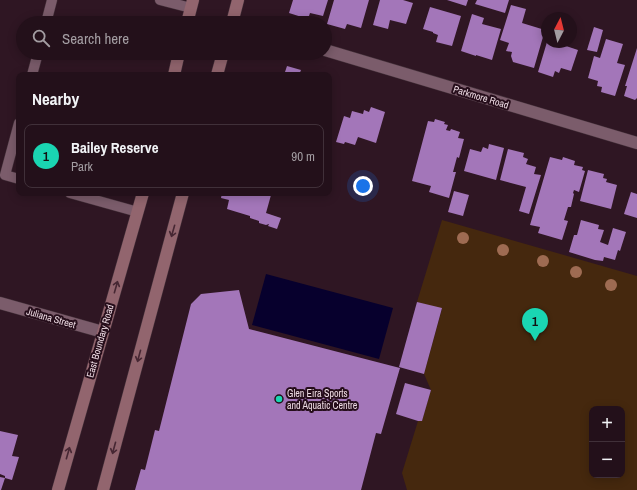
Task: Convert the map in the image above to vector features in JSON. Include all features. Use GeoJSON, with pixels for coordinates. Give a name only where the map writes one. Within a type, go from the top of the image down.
{"type":"FeatureCollection","features":[{"type":"Feature","properties":{"kind":"main road"},"geometry":{"type":"LineString","coordinates":[[234,16],[238,0]]}},
{"type":"Feature","properties":{"kind":"main road"},"geometry":{"type":"LineString","coordinates":[[189,16],[192,4]]}},
{"type":"Feature","properties":{"kind":"main road"},"geometry":{"type":"LineString","coordinates":[[175,72],[177,60]]}},
{"type":"Feature","properties":{"kind":"main road"},"geometry":{"type":"LineString","coordinates":[[218,72],[221,60]]}},
{"type":"Feature","properties":{"kind":"main road","name":"East Boundary Road"},"geometry":{"type":"LineString","coordinates":[[58,490],[142,196]]}},
{"type":"Feature","properties":{"kind":"main road"},"geometry":{"type":"LineString","coordinates":[[103,490],[182,196]]}},
{"type":"Feature","properties":{"kind":"street","name":"Parkmore Road"},"geometry":{"type":"LineString","coordinates":[[332,52],[637,143]]}},
{"type":"Feature","properties":{"kind":"street","name":"Juliana Street"},"geometry":{"type":"LineString","coordinates":[[0,303],[103,332]]}},
{"type":"Feature","properties":{"kind":"lane"},"geometry":{"type":"LineString","coordinates":[[48,16],[52,0]]}},
{"type":"Feature","properties":{"kind":"lane"},"geometry":{"type":"LineString","coordinates":[[160,0],[192,4]]}},
{"type":"Feature","properties":{"kind":"lane"},"geometry":{"type":"LineString","coordinates":[[33,72],[36,60]]}},
{"type":"Feature","properties":{"kind":"lane"},"geometry":{"type":"LineString","coordinates":[[16,134],[5,175],[16,178]]}},
{"type":"Feature","properties":{"kind":"lane"},"geometry":{"type":"LineString","coordinates":[[81,196],[138,212]]}},
{"type":"Feature","properties":{"kind":"shaded area"},"geometry":{"type":"Polygon","coordinates":[[[442,220],[637,276],[637,490],[407,490],[402,473],[418,421],[422,421],[431,390],[424,374],[442,309],[417,302],[442,220]]]}},
{"type":"Feature","properties":{"kind":"shaded area"},"geometry":{"type":"Polygon","coordinates":[[[266,274],[393,308],[379,359],[252,325],[266,274]]]}},
{"type":"Feature","properties":{"kind":"building"},"geometry":{"type":"Polygon","coordinates":[[[293,0],[328,0],[323,16],[310,13],[309,16],[298,16],[289,13],[293,0]]]}},
{"type":"Feature","properties":{"kind":"building"},"geometry":{"type":"Polygon","coordinates":[[[334,0],[369,0],[361,28],[347,24],[345,29],[332,25],[332,16],[329,16],[334,0]]]}},
{"type":"Feature","properties":{"kind":"building"},"geometry":{"type":"Polygon","coordinates":[[[380,0],[403,0],[413,3],[406,24],[390,20],[388,29],[373,25],[380,0]]]}},
{"type":"Feature","properties":{"kind":"building"},"geometry":{"type":"Polygon","coordinates":[[[447,0],[468,0],[466,6],[447,0]]]}},
{"type":"Feature","properties":{"kind":"building"},"geometry":{"type":"Polygon","coordinates":[[[477,0],[509,0],[505,13],[475,4],[477,0]]]}},
{"type":"Feature","properties":{"kind":"building"},"geometry":{"type":"Polygon","coordinates":[[[511,5],[526,9],[522,23],[541,29],[541,44],[534,68],[513,62],[511,56],[512,52],[506,51],[509,43],[500,40],[511,5]]]}},
{"type":"Feature","properties":{"kind":"building"},"geometry":{"type":"Polygon","coordinates":[[[430,7],[461,16],[452,46],[436,42],[438,35],[423,29],[430,7]]]}},
{"type":"Feature","properties":{"kind":"building"},"geometry":{"type":"Polygon","coordinates":[[[472,14],[484,18],[482,24],[501,29],[492,60],[461,51],[472,14]]]}},
{"type":"Feature","properties":{"kind":"building"},"geometry":{"type":"Polygon","coordinates":[[[594,27],[603,30],[597,52],[587,50],[594,27]]]}},
{"type":"Feature","properties":{"kind":"building"},"geometry":{"type":"Polygon","coordinates":[[[606,39],[623,44],[617,63],[625,65],[615,96],[601,92],[602,87],[597,86],[598,81],[588,78],[594,56],[600,58],[606,39]]]}},
{"type":"Feature","properties":{"kind":"building"},"geometry":{"type":"Polygon","coordinates":[[[545,48],[572,48],[578,50],[571,71],[561,68],[559,73],[555,71],[553,77],[538,72],[545,48]]]}},
{"type":"Feature","properties":{"kind":"building"},"geometry":{"type":"Polygon","coordinates":[[[637,48],[637,98],[635,100],[624,96],[627,86],[625,86],[637,48]]]}},
{"type":"Feature","properties":{"kind":"building"},"geometry":{"type":"Polygon","coordinates":[[[287,66],[301,70],[300,72],[285,72],[287,66]]]}},
{"type":"Feature","properties":{"kind":"building"},"geometry":{"type":"Polygon","coordinates":[[[371,107],[385,112],[376,143],[358,137],[355,145],[345,142],[344,144],[336,142],[344,116],[350,118],[352,111],[363,114],[364,110],[369,112],[371,107]]]}},
{"type":"Feature","properties":{"kind":"building"},"geometry":{"type":"Polygon","coordinates":[[[435,119],[445,122],[444,124],[448,125],[446,130],[450,131],[451,129],[460,132],[458,138],[464,139],[459,158],[457,157],[453,172],[456,172],[449,198],[429,192],[431,186],[412,181],[428,121],[434,122],[435,119]]]}},
{"type":"Feature","properties":{"kind":"building"},"geometry":{"type":"Polygon","coordinates":[[[489,144],[504,148],[496,180],[464,171],[470,149],[481,152],[483,147],[488,149],[489,144]]]}},
{"type":"Feature","properties":{"kind":"building"},"geometry":{"type":"Polygon","coordinates":[[[508,149],[524,153],[523,157],[528,159],[526,164],[536,167],[534,174],[541,175],[529,214],[519,211],[526,187],[500,180],[508,149]]]}},
{"type":"Feature","properties":{"kind":"building"},"geometry":{"type":"Polygon","coordinates":[[[550,157],[562,160],[563,157],[575,161],[574,165],[583,167],[582,170],[585,171],[579,192],[574,190],[571,207],[568,207],[564,220],[568,221],[562,240],[538,233],[540,227],[530,225],[550,157]]]}},
{"type":"Feature","properties":{"kind":"building"},"geometry":{"type":"Polygon","coordinates":[[[588,170],[604,174],[603,178],[607,179],[606,182],[617,185],[611,209],[580,201],[588,170]]]}},
{"type":"Feature","properties":{"kind":"building"},"geometry":{"type":"Polygon","coordinates":[[[454,191],[469,195],[463,216],[448,212],[454,191]]]}},
{"type":"Feature","properties":{"kind":"building"},"geometry":{"type":"Polygon","coordinates":[[[631,192],[637,194],[637,218],[624,214],[631,192]]]}},
{"type":"Feature","properties":{"kind":"building"},"geometry":{"type":"Polygon","coordinates":[[[221,196],[271,196],[266,213],[281,218],[277,229],[268,226],[269,224],[266,225],[259,223],[259,221],[250,218],[250,216],[227,209],[229,200],[221,198],[221,196]]]}},
{"type":"Feature","properties":{"kind":"building"},"geometry":{"type":"Polygon","coordinates":[[[581,220],[599,225],[598,229],[604,230],[600,242],[608,245],[613,228],[626,232],[620,251],[618,250],[615,260],[604,257],[603,261],[595,260],[569,252],[574,235],[577,235],[581,220]]]}},
{"type":"Feature","properties":{"kind":"building","name":"Glen Eira Sports and Aquatic Centre"},"geometry":{"type":"Polygon","coordinates":[[[239,290],[249,329],[400,368],[381,434],[376,433],[361,490],[135,490],[141,469],[145,470],[155,430],[159,431],[191,304],[201,294],[239,290]]]}},
{"type":"Feature","properties":{"kind":"building"},"geometry":{"type":"Polygon","coordinates":[[[417,302],[442,308],[424,374],[399,367],[417,302]]]}},
{"type":"Feature","properties":{"kind":"building"},"geometry":{"type":"Polygon","coordinates":[[[405,383],[431,390],[422,421],[396,414],[405,383]]]}},
{"type":"Feature","properties":{"kind":"building"},"geometry":{"type":"Polygon","coordinates":[[[0,431],[18,435],[12,456],[19,457],[12,480],[5,478],[5,476],[0,474],[0,431]]]}},
{"type":"Feature","properties":{"kind":"building"},"geometry":{"type":"Polygon","coordinates":[[[0,477],[5,478],[1,490],[0,490],[0,477]]]}},
{"type":"Feature","properties":{"kind":"place","name":"Bailey Reserve"},"geometry":{"type":"Point","coordinates":[535,341]}},
{"type":"Feature","properties":{"kind":"place","name":"Glen Eira Sports and Aquatic Centre"},"geometry":{"type":"Point","coordinates":[279,399]}}]}
